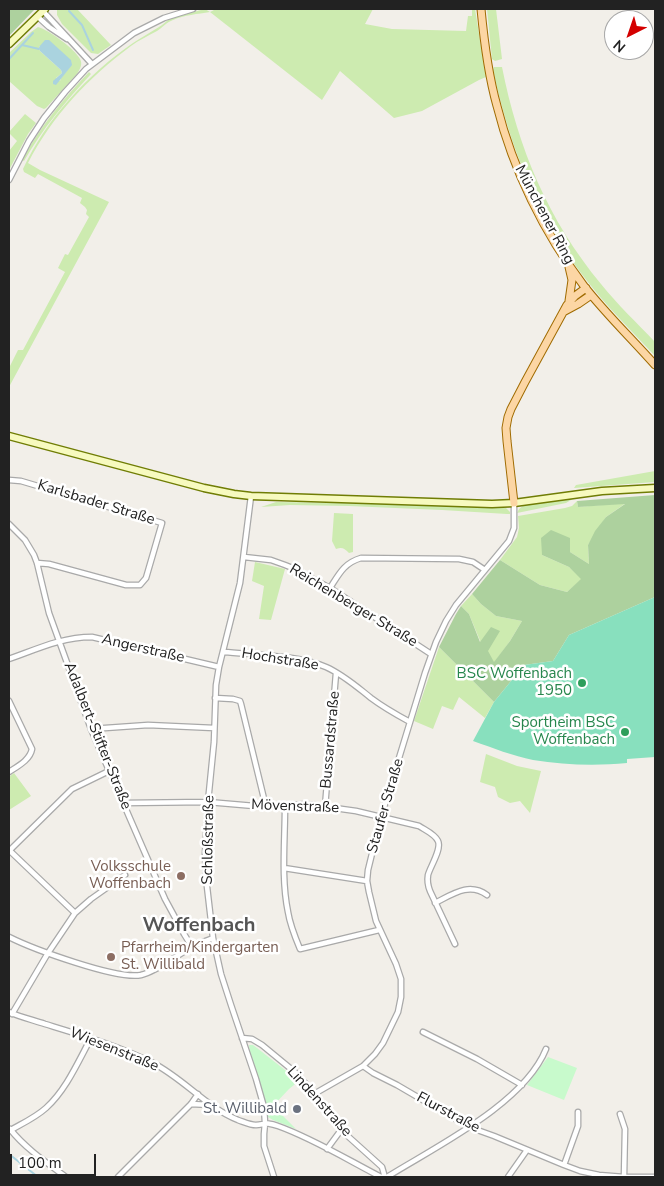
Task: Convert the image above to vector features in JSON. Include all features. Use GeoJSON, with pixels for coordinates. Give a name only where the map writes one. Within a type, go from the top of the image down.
{"type":"FeatureCollection","features":[{"type":"Feature","properties":{"kind":"main road","name":"Münchener Ring"},"geometry":{"type":"LineString","coordinates":[[481,9],[485,48],[496,105],[510,150],[532,201],[565,258],[591,295],[655,365]]}},
{"type":"Feature","properties":{"kind":"main road"},"geometry":{"type":"LineString","coordinates":[[514,503],[506,440],[508,417],[569,302],[572,280],[565,258]]}},
{"type":"Feature","properties":{"kind":"main road"},"geometry":{"type":"LineString","coordinates":[[569,302],[586,288]]}},
{"type":"Feature","properties":{"kind":"main road"},"geometry":{"type":"LineString","coordinates":[[564,311],[591,295]]}},
{"type":"Feature","properties":{"kind":"street"},"geometry":{"type":"LineString","coordinates":[[9,180],[29,141],[44,118],[64,92],[92,64],[141,29],[164,18],[193,9]]}},
{"type":"Feature","properties":{"kind":"street"},"geometry":{"type":"LineString","coordinates":[[9,44],[44,10],[92,64]]}},
{"type":"Feature","properties":{"kind":"street"},"geometry":{"type":"LineString","coordinates":[[38,17],[72,42]]}},
{"type":"Feature","properties":{"kind":"street"},"geometry":{"type":"LineString","coordinates":[[9,436],[204,488],[251,496],[478,504],[514,503],[586,492],[655,488]]}},
{"type":"Feature","properties":{"kind":"street","name":"Karlsbader Straße"},"geometry":{"type":"LineString","coordinates":[[9,480],[21,481],[162,523],[147,576],[140,585],[126,585],[49,564],[37,564]]}},
{"type":"Feature","properties":{"kind":"street","name":"Schloßstraße"},"geometry":{"type":"LineString","coordinates":[[251,496],[240,583],[219,667],[215,698],[214,742],[206,832],[206,878],[213,938],[221,974],[265,1112],[264,1146],[274,1177]]}},
{"type":"Feature","properties":{"kind":"street","name":"Staufer Straße"},"geometry":{"type":"LineString","coordinates":[[314,1094],[363,1066],[383,1043],[398,1012],[401,997],[401,979],[380,930],[371,902],[367,881],[368,870],[381,817],[431,654],[453,610],[511,538],[514,524],[514,503]]}},
{"type":"Feature","properties":{"kind":"street","name":"Adalbert-Stifter-Straße"},"geometry":{"type":"LineString","coordinates":[[9,524],[29,544],[37,564],[49,613],[92,729],[165,899],[192,947]]}},
{"type":"Feature","properties":{"kind":"street","name":"Reichenberger Straße"},"geometry":{"type":"LineString","coordinates":[[244,556],[271,560],[309,576],[431,654]]}},
{"type":"Feature","properties":{"kind":"street"},"geometry":{"type":"LineString","coordinates":[[330,588],[347,565],[354,560],[362,558],[459,559],[473,562],[485,570]]}},
{"type":"Feature","properties":{"kind":"street","name":"Angerstraße"},"geometry":{"type":"LineString","coordinates":[[9,659],[59,640],[83,637],[100,638],[219,667]]}},
{"type":"Feature","properties":{"kind":"street","name":"Hochstraße"},"geometry":{"type":"LineString","coordinates":[[224,652],[304,660],[327,668],[347,678],[381,705],[410,722]]}},
{"type":"Feature","properties":{"kind":"street","name":"Bussardstraße"},"geometry":{"type":"LineString","coordinates":[[325,807],[336,672]]}},
{"type":"Feature","properties":{"kind":"street"},"geometry":{"type":"LineString","coordinates":[[215,698],[233,698],[240,701],[266,806]]}},
{"type":"Feature","properties":{"kind":"street"},"geometry":{"type":"LineString","coordinates":[[9,701],[32,751],[27,759],[9,772]]}},
{"type":"Feature","properties":{"kind":"street"},"geometry":{"type":"LineString","coordinates":[[92,729],[148,725],[214,728]]}},
{"type":"Feature","properties":{"kind":"street"},"geometry":{"type":"LineString","coordinates":[[75,913],[9,850],[72,788],[109,771]]}},
{"type":"Feature","properties":{"kind":"street","name":"Mövenstraße"},"geometry":{"type":"LineString","coordinates":[[123,803],[208,802],[266,806],[306,804],[356,811],[419,826],[426,830],[439,844],[427,882],[436,903]]}},
{"type":"Feature","properties":{"kind":"street"},"geometry":{"type":"LineString","coordinates":[[285,806],[284,868],[286,897],[288,913],[300,949],[380,930]]}},
{"type":"Feature","properties":{"kind":"street"},"geometry":{"type":"LineString","coordinates":[[284,868],[367,881]]}},
{"type":"Feature","properties":{"kind":"street"},"geometry":{"type":"LineString","coordinates":[[10,1013],[75,913],[125,875]]}},
{"type":"Feature","properties":{"kind":"street"},"geometry":{"type":"LineString","coordinates":[[455,944],[436,903],[452,894],[470,889],[476,889],[488,895]]}},
{"type":"Feature","properties":{"kind":"street"},"geometry":{"type":"LineString","coordinates":[[9,937],[48,953],[106,971],[133,976],[142,975],[192,947],[213,938]]}},
{"type":"Feature","properties":{"kind":"street","name":"Wiesenstraße"},"geometry":{"type":"LineString","coordinates":[[10,1013],[91,1038],[154,1063],[211,1105],[228,1115],[254,1125],[265,1123],[283,1128],[384,1177]]}},
{"type":"Feature","properties":{"kind":"street"},"geometry":{"type":"LineString","coordinates":[[423,1032],[522,1085]]}},
{"type":"Feature","properties":{"kind":"street"},"geometry":{"type":"LineString","coordinates":[[66,1177],[9,1130],[33,1117],[51,1103],[91,1038]]}},
{"type":"Feature","properties":{"kind":"street","name":"Lindenstraße"},"geometry":{"type":"LineString","coordinates":[[242,1038],[252,1039],[296,1073],[342,1130],[382,1167],[384,1177]]}},
{"type":"Feature","properties":{"kind":"street"},"geometry":{"type":"LineString","coordinates":[[384,1177],[469,1127],[502,1104],[522,1085],[538,1064],[546,1049]]}},
{"type":"Feature","properties":{"kind":"street","name":"Flurstraße"},"geometry":{"type":"LineString","coordinates":[[363,1066],[469,1127],[564,1166],[599,1175],[655,1177]]}},
{"type":"Feature","properties":{"kind":"street"},"geometry":{"type":"LineString","coordinates":[[118,1177],[191,1104],[198,1094]]}},
{"type":"Feature","properties":{"kind":"street"},"geometry":{"type":"LineString","coordinates":[[191,1104],[211,1105]]}},
{"type":"Feature","properties":{"kind":"street"},"geometry":{"type":"LineString","coordinates":[[564,1166],[578,1126],[578,1112]]}},
{"type":"Feature","properties":{"kind":"street"},"geometry":{"type":"LineString","coordinates":[[620,1114],[625,1129],[624,1177]]}},
{"type":"Feature","properties":{"kind":"street"},"geometry":{"type":"LineString","coordinates":[[326,1149],[342,1130]]}},
{"type":"Feature","properties":{"kind":"street"},"geometry":{"type":"LineString","coordinates":[[508,1177],[527,1150]]}},
{"type":"Feature","properties":{"kind":"green space"},"geometry":{"type":"Polygon","coordinates":[[[9,9],[35,9],[9,36],[9,9]]]}},
{"type":"Feature","properties":{"kind":"green space"},"geometry":{"type":"Polygon","coordinates":[[[57,9],[77,9],[111,45],[98,54],[91,53],[62,24],[57,15],[57,9]]]}},
{"type":"Feature","properties":{"kind":"green space"},"geometry":{"type":"Polygon","coordinates":[[[205,9],[210,12],[182,17],[169,22],[140,40],[86,84],[48,129],[28,163],[109,202],[9,387],[9,368],[18,350],[23,350],[65,272],[58,268],[65,254],[68,255],[89,217],[86,214],[87,210],[80,203],[82,198],[38,174],[35,178],[24,172],[23,169],[32,151],[56,115],[84,83],[116,55],[168,20],[205,9]]]}},
{"type":"Feature","properties":{"kind":"green space"},"geometry":{"type":"Polygon","coordinates":[[[216,9],[373,9],[365,24],[392,29],[466,31],[468,16],[472,16],[472,9],[475,9],[486,77],[422,111],[394,118],[340,71],[322,100],[210,12],[216,9]]]}},
{"type":"Feature","properties":{"kind":"green space"},"geometry":{"type":"Polygon","coordinates":[[[487,9],[496,9],[502,59],[495,61],[492,59],[487,9]]]}},
{"type":"Feature","properties":{"kind":"green space"},"geometry":{"type":"Polygon","coordinates":[[[38,27],[61,40],[73,50],[81,63],[77,74],[44,109],[37,106],[9,81],[9,53],[38,27]],[[39,46],[40,51],[61,70],[62,73],[56,78],[60,81],[71,65],[39,46]]]}},
{"type":"Feature","properties":{"kind":"green space"},"geometry":{"type":"Polygon","coordinates":[[[494,67],[502,67],[526,154],[551,209],[582,260],[620,306],[655,342],[655,356],[592,287],[552,229],[527,179],[517,153],[500,98],[493,70],[494,67]]]}},
{"type":"Feature","properties":{"kind":"green space"},"geometry":{"type":"Polygon","coordinates":[[[89,72],[91,74],[55,116],[24,161],[22,160],[52,114],[89,72]]]}},
{"type":"Feature","properties":{"kind":"green space"},"geometry":{"type":"Polygon","coordinates":[[[25,114],[36,123],[9,170],[9,151],[17,141],[9,132],[25,114]]]}},
{"type":"Feature","properties":{"kind":"green space"},"geometry":{"type":"Polygon","coordinates":[[[655,471],[655,482],[574,488],[576,485],[655,471]]]}},
{"type":"Feature","properties":{"kind":"green space"},"geometry":{"type":"Polygon","coordinates":[[[655,495],[655,597],[569,635],[553,661],[524,665],[494,702],[439,647],[461,606],[469,614],[480,642],[491,627],[500,631],[488,651],[494,662],[522,621],[496,616],[472,594],[500,560],[540,585],[567,592],[581,579],[569,567],[542,555],[541,538],[551,530],[570,538],[570,552],[589,564],[588,545],[595,531],[606,517],[625,504],[578,507],[577,501],[655,495]]]}},
{"type":"Feature","properties":{"kind":"green space"},"geometry":{"type":"Polygon","coordinates":[[[576,497],[566,503],[517,513],[524,505],[576,497]]]}},
{"type":"Feature","properties":{"kind":"green space"},"geometry":{"type":"Polygon","coordinates":[[[577,501],[578,507],[626,503],[606,517],[588,545],[589,564],[570,552],[542,555],[569,567],[582,579],[567,592],[540,585],[500,560],[517,537],[519,528],[518,516],[565,508],[572,506],[577,501]]]}},
{"type":"Feature","properties":{"kind":"green space"},"geometry":{"type":"Polygon","coordinates":[[[276,502],[506,508],[510,514],[349,506],[290,505],[261,507],[276,502]]]}},
{"type":"Feature","properties":{"kind":"green space"},"geometry":{"type":"Polygon","coordinates":[[[334,513],[353,514],[353,552],[349,553],[341,548],[336,549],[332,541],[334,513]]]}},
{"type":"Feature","properties":{"kind":"green space"},"geometry":{"type":"Polygon","coordinates":[[[255,562],[285,569],[271,620],[259,619],[264,586],[252,581],[255,562]]]}},
{"type":"Feature","properties":{"kind":"green space"},"geometry":{"type":"Polygon","coordinates":[[[472,594],[496,616],[522,621],[494,663],[481,643],[469,614],[461,606],[472,594]]]}},
{"type":"Feature","properties":{"kind":"green space","name":"BSC Woffenbach 1950"},"geometry":{"type":"Polygon","coordinates":[[[655,597],[655,757],[627,759],[627,763],[615,764],[556,763],[525,758],[473,741],[494,702],[524,665],[553,661],[569,635],[655,597]]]}},
{"type":"Feature","properties":{"kind":"green space"},"geometry":{"type":"Polygon","coordinates":[[[439,647],[494,702],[485,718],[459,697],[453,710],[442,706],[433,729],[414,721],[439,647]]]}},
{"type":"Feature","properties":{"kind":"green space"},"geometry":{"type":"Polygon","coordinates":[[[486,754],[517,766],[541,771],[530,813],[520,801],[510,803],[498,797],[495,787],[480,782],[486,754]]]}},
{"type":"Feature","properties":{"kind":"green space"},"geometry":{"type":"Polygon","coordinates":[[[14,773],[31,796],[9,810],[9,777],[14,773]]]}},
{"type":"Feature","properties":{"kind":"green space"},"geometry":{"type":"Polygon","coordinates":[[[249,1045],[253,1045],[299,1081],[273,1106],[296,1129],[268,1117],[249,1045]]]}},
{"type":"Feature","properties":{"kind":"green space"},"geometry":{"type":"Polygon","coordinates":[[[548,1057],[577,1068],[564,1100],[527,1085],[548,1057]]]}},
{"type":"Feature","properties":{"kind":"water"},"geometry":{"type":"Polygon","coordinates":[[[45,40],[49,40],[71,60],[72,65],[56,85],[53,84],[53,81],[62,73],[40,51],[39,47],[45,40]]]}},
{"type":"Feature","properties":{"kind":"waterway"},"geometry":{"type":"LineString","coordinates":[[69,11],[82,25],[93,50]]}},
{"type":"Feature","properties":{"kind":"waterway"},"geometry":{"type":"LineString","coordinates":[[9,59],[33,33]]}},
{"type":"Feature","properties":{"kind":"waterway"},"geometry":{"type":"LineString","coordinates":[[22,45],[39,49]]}},
{"type":"Feature","properties":{"kind":"waterway"},"geometry":{"type":"LineString","coordinates":[[9,1154],[38,1177]]}},
{"type":"Feature","properties":{"kind":"place","name":"BSC Woffenbach 1950"},"geometry":{"type":"Point","coordinates":[582,683]}},
{"type":"Feature","properties":{"kind":"place","name":"Sportheim BSC Woffenbach"},"geometry":{"type":"Point","coordinates":[625,732]}},
{"type":"Feature","properties":{"kind":"place","name":"Volksschule Woffenbach"},"geometry":{"type":"Point","coordinates":[181,876]}},
{"type":"Feature","properties":{"kind":"place","name":"Pfarrheim/Kindergarten St. Willibald"},"geometry":{"type":"Point","coordinates":[111,957]}},
{"type":"Feature","properties":{"kind":"place","name":"St. Willibald"},"geometry":{"type":"Point","coordinates":[297,1109]}},
{"type":"Feature","properties":{"kind":"district","name":"Woffenbach"},"geometry":{"type":"Point","coordinates":[199,926]}}]}
